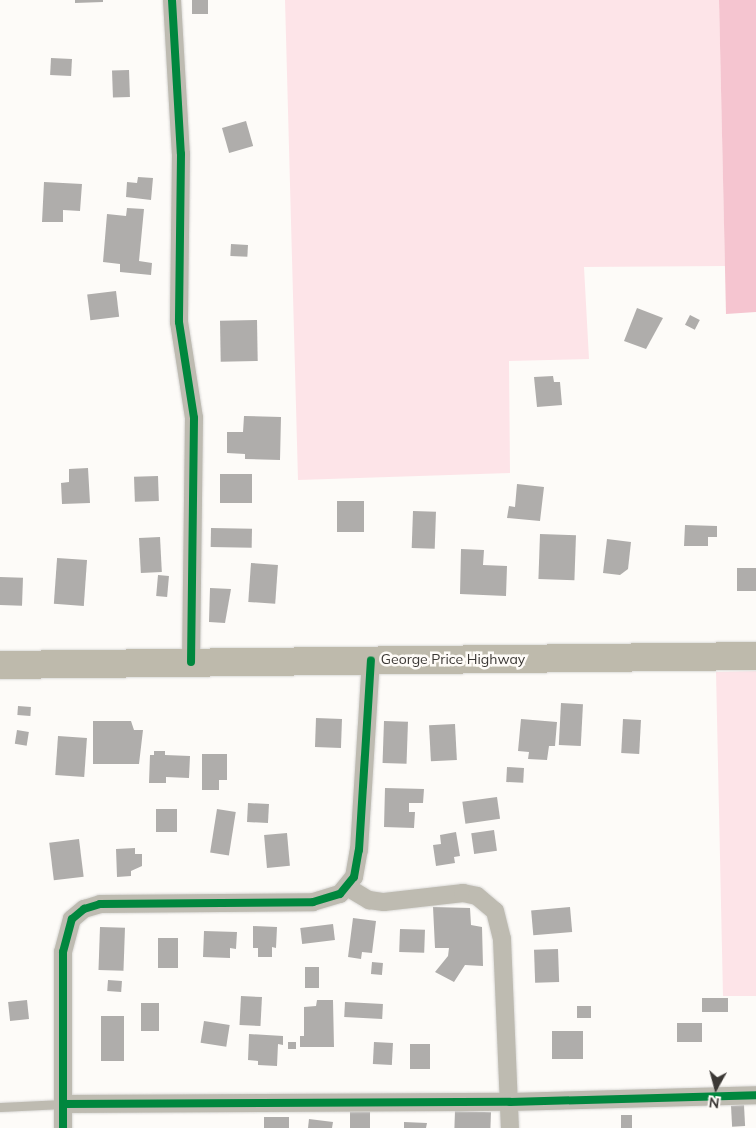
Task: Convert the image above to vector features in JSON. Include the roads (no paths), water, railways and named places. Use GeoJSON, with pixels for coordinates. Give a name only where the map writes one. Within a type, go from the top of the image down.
{"type":"FeatureCollection","features":[{"type":"Feature","properties":{"kind":"highway","name":"George Price Highway"},"geometry":{"type":"LineString","coordinates":[[0,665],[756,656]]}},
{"type":"Feature","properties":{"kind":"street"},"geometry":{"type":"LineString","coordinates":[[172,0],[181,154],[180,322],[194,418],[191,662]]}},
{"type":"Feature","properties":{"kind":"street"},"geometry":{"type":"LineString","coordinates":[[63,1128],[63,952],[72,920],[84,909],[120,903],[313,902],[329,900],[348,887],[354,877],[360,850],[372,660]]}},
{"type":"Feature","properties":{"kind":"street"},"geometry":{"type":"LineString","coordinates":[[348,887],[368,900],[384,902],[463,893],[477,896],[495,911],[502,939],[510,1128]]}},
{"type":"Feature","properties":{"kind":"street"},"geometry":{"type":"LineString","coordinates":[[64,1104],[510,1102],[756,1095]]}},
{"type":"Feature","properties":{"kind":"lane"},"geometry":{"type":"LineString","coordinates":[[0,1108],[64,1104]]}}]}
